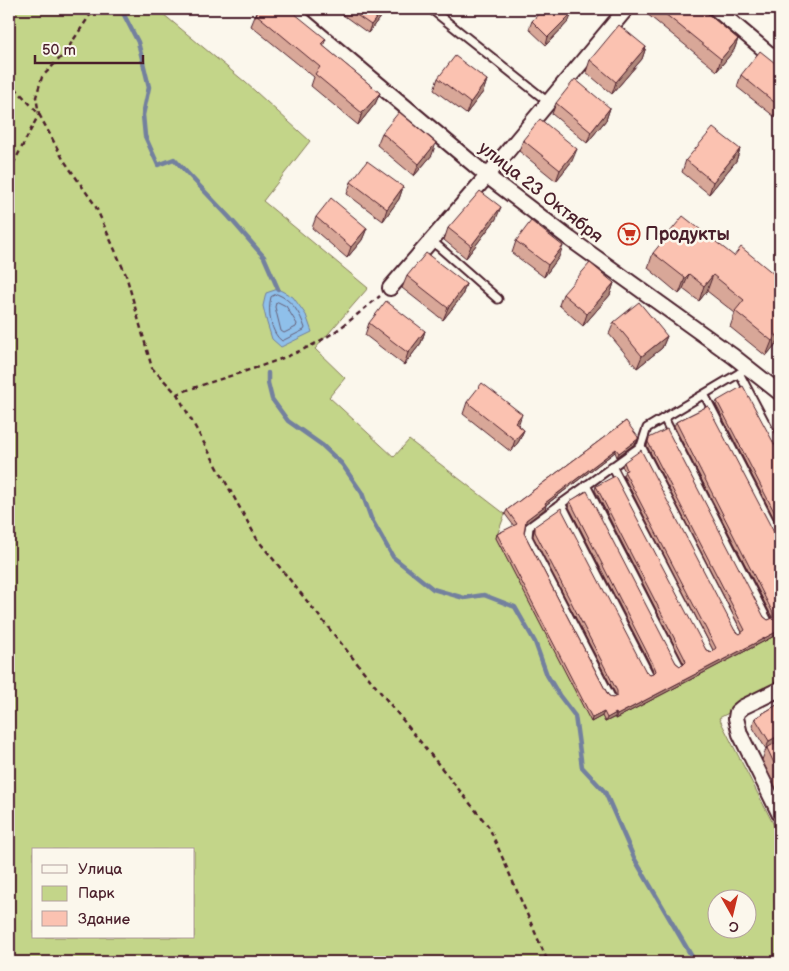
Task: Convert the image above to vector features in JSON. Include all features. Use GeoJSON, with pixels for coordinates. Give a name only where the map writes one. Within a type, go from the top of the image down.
{"type":"FeatureCollection","features":[{"type":"Feature","properties":{"kind":"street","name":"улица 23 Октября"},"geometry":{"type":"LineString","coordinates":[[289,9],[487,176],[744,370],[780,393]]}},
{"type":"Feature","properties":{"kind":"street"},"geometry":{"type":"LineString","coordinates":[[390,288],[487,176],[626,9]]}},
{"type":"Feature","properties":{"kind":"street"},"geometry":{"type":"LineString","coordinates":[[716,9],[780,63]]}},
{"type":"Feature","properties":{"kind":"street"},"geometry":{"type":"LineString","coordinates":[[780,689],[744,707],[737,712],[736,718],[737,727],[780,815]]}},
{"type":"Feature","properties":{"kind":"lane"},"geometry":{"type":"LineString","coordinates":[[431,9],[548,102]]}},
{"type":"Feature","properties":{"kind":"lane"},"geometry":{"type":"LineString","coordinates":[[431,240],[498,299]]}},
{"type":"Feature","properties":{"kind":"lane"},"geometry":{"type":"LineString","coordinates":[[611,697],[528,537],[529,527],[641,446],[647,428],[744,370],[780,451]]}},
{"type":"Feature","properties":{"kind":"lane"},"geometry":{"type":"LineString","coordinates":[[704,394],[780,541]]}},
{"type":"Feature","properties":{"kind":"lane"},"geometry":{"type":"LineString","coordinates":[[664,418],[767,619]]}},
{"type":"Feature","properties":{"kind":"lane"},"geometry":{"type":"LineString","coordinates":[[641,446],[738,632]]}},
{"type":"Feature","properties":{"kind":"lane"},"geometry":{"type":"LineString","coordinates":[[612,466],[709,651]]}},
{"type":"Feature","properties":{"kind":"lane"},"geometry":{"type":"LineString","coordinates":[[586,485],[678,665]]}},
{"type":"Feature","properties":{"kind":"lane"},"geometry":{"type":"LineString","coordinates":[[561,503],[649,674]]}},
{"type":"Feature","properties":{"kind":"path"},"geometry":{"type":"LineString","coordinates":[[9,172],[39,114],[36,97],[42,77],[64,54],[94,9]]}},
{"type":"Feature","properties":{"kind":"path"},"geometry":{"type":"LineString","coordinates":[[9,81],[39,114],[63,160],[95,205],[126,275],[152,368],[177,394],[257,539],[489,827],[548,962]]}},
{"type":"Feature","properties":{"kind":"path"},"geometry":{"type":"LineString","coordinates":[[177,394],[211,381],[277,361],[326,338],[390,288]]}},
{"type":"Feature","properties":{"kind":"green space"},"geometry":{"type":"Polygon","coordinates":[[[9,9],[157,9],[245,82],[310,141],[263,201],[368,288],[315,349],[345,378],[329,397],[394,457],[409,440],[505,514],[496,538],[591,721],[602,716],[605,722],[780,633],[780,686],[719,718],[780,837],[780,962],[9,962],[9,9]]]}},
{"type":"Feature","properties":{"kind":"water"},"geometry":{"type":"Polygon","coordinates":[[[278,289],[293,297],[306,315],[312,332],[281,347],[272,339],[263,306],[266,293],[278,289]]]}},
{"type":"Feature","properties":{"kind":"building"},"geometry":{"type":"Polygon","coordinates":[[[260,9],[289,9],[326,39],[321,44],[380,93],[362,113],[315,74],[320,67],[256,14],[260,9]]]}},
{"type":"Feature","properties":{"kind":"building"},"geometry":{"type":"Polygon","coordinates":[[[348,9],[383,9],[371,25],[348,9]]]}},
{"type":"Feature","properties":{"kind":"building"},"geometry":{"type":"Polygon","coordinates":[[[543,9],[567,9],[572,13],[548,37],[532,21],[543,9]]]}},
{"type":"Feature","properties":{"kind":"building"},"geometry":{"type":"Polygon","coordinates":[[[659,9],[702,9],[738,39],[721,59],[659,9]]]}},
{"type":"Feature","properties":{"kind":"building"},"geometry":{"type":"Polygon","coordinates":[[[619,25],[646,47],[616,82],[590,60],[619,25]]]}},
{"type":"Feature","properties":{"kind":"building"},"geometry":{"type":"Polygon","coordinates":[[[760,51],[780,67],[779,106],[741,75],[760,51]]]}},
{"type":"Feature","properties":{"kind":"building"},"geometry":{"type":"Polygon","coordinates":[[[455,56],[487,80],[470,103],[438,78],[455,56]]]}},
{"type":"Feature","properties":{"kind":"building"},"geometry":{"type":"Polygon","coordinates":[[[575,79],[610,108],[591,132],[556,103],[575,79]]]}},
{"type":"Feature","properties":{"kind":"building"},"geometry":{"type":"Polygon","coordinates":[[[399,112],[436,143],[419,164],[382,133],[399,112]]]}},
{"type":"Feature","properties":{"kind":"building"},"geometry":{"type":"Polygon","coordinates":[[[540,119],[577,149],[560,170],[523,140],[540,119]]]}},
{"type":"Feature","properties":{"kind":"building"},"geometry":{"type":"Polygon","coordinates":[[[713,128],[740,149],[713,182],[686,160],[713,128]]]}},
{"type":"Feature","properties":{"kind":"building"},"geometry":{"type":"Polygon","coordinates":[[[367,161],[403,187],[387,209],[351,182],[367,161]]]}},
{"type":"Feature","properties":{"kind":"building"},"geometry":{"type":"Polygon","coordinates":[[[480,191],[501,207],[471,246],[448,228],[480,191]]]}},
{"type":"Feature","properties":{"kind":"building"},"geometry":{"type":"Polygon","coordinates":[[[331,198],[367,228],[351,247],[316,217],[331,198]]]}},
{"type":"Feature","properties":{"kind":"building"},"geometry":{"type":"Polygon","coordinates":[[[683,216],[734,256],[741,247],[780,279],[780,283],[775,290],[780,294],[780,331],[772,341],[735,311],[744,300],[713,275],[704,286],[689,274],[685,278],[653,253],[683,216]]]}},
{"type":"Feature","properties":{"kind":"building"},"geometry":{"type":"Polygon","coordinates":[[[531,221],[563,246],[548,265],[516,241],[531,221]]]}},
{"type":"Feature","properties":{"kind":"building"},"geometry":{"type":"Polygon","coordinates":[[[426,253],[466,284],[448,308],[407,276],[426,253]]]}},
{"type":"Feature","properties":{"kind":"building"},"geometry":{"type":"Polygon","coordinates":[[[590,263],[614,283],[587,314],[563,294],[590,263]]]}},
{"type":"Feature","properties":{"kind":"building"},"geometry":{"type":"Polygon","coordinates":[[[386,301],[425,331],[408,353],[369,323],[386,301]]]}},
{"type":"Feature","properties":{"kind":"building"},"geometry":{"type":"Polygon","coordinates":[[[639,302],[667,336],[642,356],[614,322],[639,302]]]}},
{"type":"Feature","properties":{"kind":"building"},"geometry":{"type":"Polygon","coordinates":[[[482,383],[522,414],[515,423],[524,430],[515,440],[467,402],[482,383]]]}},
{"type":"Feature","properties":{"kind":"building"},"geometry":{"type":"Polygon","coordinates":[[[743,386],[778,451],[780,451],[780,523],[717,401],[743,386]]]}},
{"type":"Feature","properties":{"kind":"building"},"geometry":{"type":"Polygon","coordinates":[[[708,406],[780,541],[780,630],[617,715],[616,713],[607,718],[604,712],[592,718],[497,534],[517,524],[507,510],[626,421],[638,439],[619,453],[616,449],[545,503],[546,505],[526,520],[524,533],[608,695],[612,698],[617,696],[617,691],[535,532],[535,526],[561,508],[646,672],[650,675],[653,674],[656,671],[655,668],[570,501],[587,491],[676,663],[680,666],[683,665],[686,662],[685,659],[596,486],[615,476],[706,650],[711,652],[716,648],[624,471],[627,470],[624,462],[641,450],[735,631],[740,634],[745,630],[648,442],[649,438],[667,429],[764,617],[768,620],[773,618],[773,613],[676,422],[708,406]]]}},
{"type":"Feature","properties":{"kind":"building"},"geometry":{"type":"Polygon","coordinates":[[[780,703],[780,735],[769,741],[755,718],[780,703]]]}},
{"type":"Feature","properties":{"kind":"building"},"geometry":{"type":"Polygon","coordinates":[[[780,740],[780,776],[767,748],[780,740]]]}},
{"type":"Feature","properties":{"kind":"waterway"},"geometry":{"type":"LineString","coordinates":[[121,9],[138,42],[149,87],[143,115],[145,136],[158,165],[174,159],[264,257],[278,289]]}},
{"type":"Feature","properties":{"kind":"waterway"},"geometry":{"type":"LineString","coordinates":[[268,373],[268,383],[272,399],[288,421],[322,445],[342,464],[362,493],[371,518],[393,557],[433,589],[464,598],[484,595],[515,607],[535,642],[547,675],[575,716],[582,767],[605,792],[634,858],[695,962]]}},
{"type":"Feature","properties":{"kind":"place","name":"Продукты"},"geometry":{"type":"Point","coordinates":[629,234]}}]}
